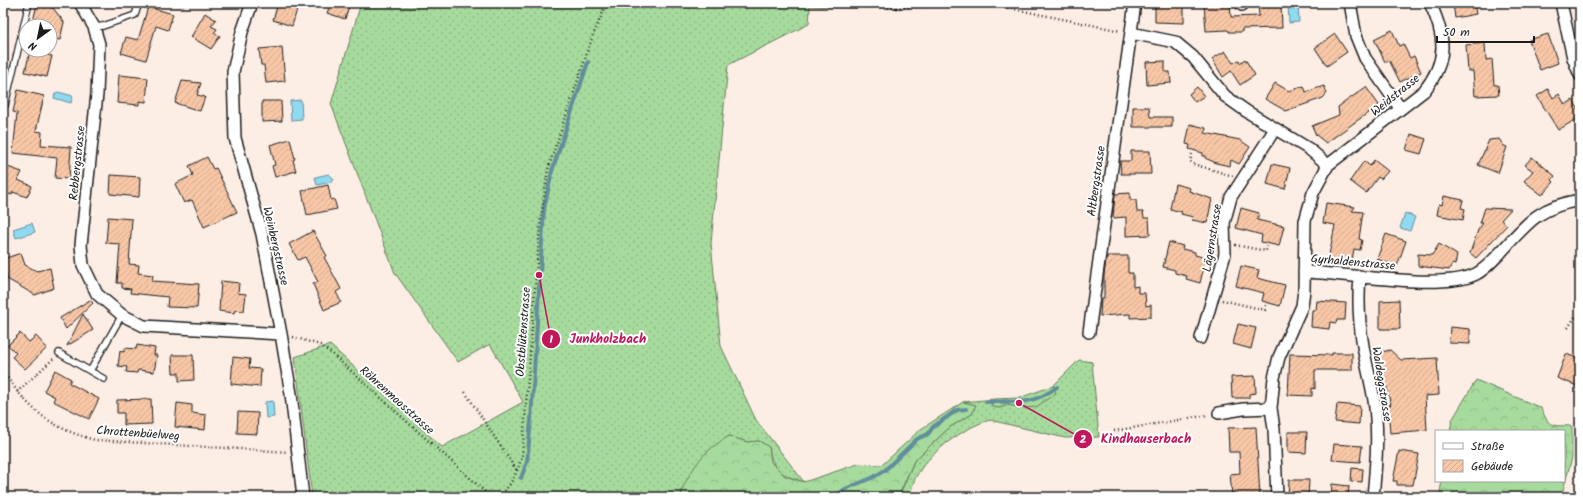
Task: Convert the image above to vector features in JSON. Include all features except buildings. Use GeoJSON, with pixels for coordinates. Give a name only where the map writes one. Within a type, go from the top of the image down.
{"type":"FeatureCollection","features":[{"type":"Feature","properties":{"kind":"street","name":"Rebbergstrasse"},"geometry":{"type":"LineString","coordinates":[[80,3],[94,27],[99,44],[99,67],[81,244],[83,265],[97,294],[122,315],[144,326],[281,334]]}},
{"type":"Feature","properties":{"kind":"street","name":"Weinbergstrasse"},"geometry":{"type":"LineString","coordinates":[[252,3],[242,32],[233,72],[235,138],[262,234],[281,334],[303,497]]}},
{"type":"Feature","properties":{"kind":"street","name":"Altbergstrasse"},"geometry":{"type":"LineString","coordinates":[[1089,332],[1109,178],[1135,3]]}},
{"type":"Feature","properties":{"kind":"street"},"geometry":{"type":"LineString","coordinates":[[1350,3],[1356,36],[1365,58],[1400,108]]}},
{"type":"Feature","properties":{"kind":"street","name":"Weidstrasse"},"geometry":{"type":"LineString","coordinates":[[1328,165],[1424,91],[1434,79],[1439,67],[1443,47],[1441,29],[1430,3]]}},
{"type":"Feature","properties":{"kind":"street"},"geometry":{"type":"LineString","coordinates":[[1561,3],[1573,58],[1580,75]]}},
{"type":"Feature","properties":{"kind":"street"},"geometry":{"type":"LineString","coordinates":[[1131,33],[1175,42],[1193,57],[1225,96],[1274,129],[1309,149],[1328,165]]}},
{"type":"Feature","properties":{"kind":"street","name":"Lägernstrasse"},"geometry":{"type":"LineString","coordinates":[[1202,338],[1225,254],[1224,223],[1231,198],[1274,129]]}},
{"type":"Feature","properties":{"kind":"street","name":"Gyrhaldenstrasse"},"geometry":{"type":"LineString","coordinates":[[1328,165],[1319,180],[1308,205],[1305,221],[1304,272],[1430,281],[1457,280],[1478,273],[1492,261],[1530,220],[1539,214],[1556,205],[1580,200]]}},
{"type":"Feature","properties":{"kind":"street"},"geometry":{"type":"LineString","coordinates":[[1277,497],[1274,429],[1271,408],[1274,378],[1279,357],[1302,306],[1304,272]]}},
{"type":"Feature","properties":{"kind":"street","name":"Waldeggstrasse"},"geometry":{"type":"LineString","coordinates":[[1360,276],[1358,295],[1362,344],[1373,394],[1376,419],[1376,468],[1373,497]]}},
{"type":"Feature","properties":{"kind":"street"},"geometry":{"type":"LineString","coordinates":[[1219,413],[1243,409],[1271,408]]}},
{"type":"Feature","properties":{"kind":"lane"},"geometry":{"type":"LineString","coordinates":[[5,105],[29,3]]}},
{"type":"Feature","properties":{"kind":"lane"},"geometry":{"type":"LineString","coordinates":[[94,27],[104,26],[135,15],[139,3]]}},
{"type":"Feature","properties":{"kind":"lane"},"geometry":{"type":"LineString","coordinates":[[90,371],[122,315]]}},
{"type":"Feature","properties":{"kind":"lane"},"geometry":{"type":"LineString","coordinates":[[59,353],[104,379]]}},
{"type":"Feature","properties":{"kind":"path","name":"Obstblütenstrasse"},"geometry":{"type":"LineString","coordinates":[[499,497],[509,486],[518,472],[522,457],[540,224],[546,176],[593,35],[607,3]]}},
{"type":"Feature","properties":{"kind":"path"},"geometry":{"type":"LineString","coordinates":[[816,3],[896,8],[961,4],[994,5],[1131,33]]}},
{"type":"Feature","properties":{"kind":"path"},"geometry":{"type":"LineString","coordinates":[[896,3],[896,8]]}},
{"type":"Feature","properties":{"kind":"path"},"geometry":{"type":"LineString","coordinates":[[1192,154],[1190,161],[1193,164],[1242,179]]}},
{"type":"Feature","properties":{"kind":"path"},"geometry":{"type":"LineString","coordinates":[[1240,246],[1266,251],[1267,246]]}},
{"type":"Feature","properties":{"kind":"path"},"geometry":{"type":"LineString","coordinates":[[1229,302],[1265,310],[1266,305]]}},
{"type":"Feature","properties":{"kind":"path"},"geometry":{"type":"LineString","coordinates":[[1568,328],[1575,317],[1580,317]]}},
{"type":"Feature","properties":{"kind":"path","name":"Röhrenmoosstrasse"},"geometry":{"type":"LineString","coordinates":[[281,334],[320,345],[331,352],[491,497]]}},
{"type":"Feature","properties":{"kind":"path"},"geometry":{"type":"LineString","coordinates":[[17,392],[59,353]]}},
{"type":"Feature","properties":{"kind":"path","name":"Chrottenbüelweg"},"geometry":{"type":"LineString","coordinates":[[3,371],[28,405],[56,425],[75,434],[95,440],[298,452]]}},
{"type":"Feature","properties":{"kind":"path"},"geometry":{"type":"LineString","coordinates":[[465,392],[518,472]]}},
{"type":"Feature","properties":{"kind":"path"},"geometry":{"type":"LineString","coordinates":[[1114,431],[1219,413]]}},
{"type":"Feature","properties":{"kind":"green space"},"geometry":{"type":"Polygon","coordinates":[[[361,3],[861,3],[861,8],[810,6],[809,24],[728,65],[711,243],[721,346],[756,420],[804,482],[779,471],[770,455],[769,447],[759,441],[747,442],[729,436],[681,491],[683,497],[312,497],[295,357],[330,345],[442,447],[523,402],[490,344],[458,362],[395,273],[331,104],[361,3]]]}},
{"type":"Feature","properties":{"kind":"green space"},"geometry":{"type":"Polygon","coordinates":[[[1079,360],[1092,362],[1099,437],[1065,438],[990,420],[966,430],[939,449],[919,472],[913,485],[911,497],[899,497],[914,461],[950,427],[972,414],[975,405],[963,402],[995,399],[992,402],[999,408],[1008,405],[1025,408],[1056,389],[1053,386],[1079,360]]]}},
{"type":"Feature","properties":{"kind":"green space"},"geometry":{"type":"Polygon","coordinates":[[[1476,380],[1541,408],[1549,423],[1555,425],[1572,426],[1572,458],[1561,497],[1439,497],[1442,482],[1565,482],[1565,430],[1450,430],[1452,420],[1476,380]]]}},
{"type":"Feature","properties":{"kind":"green space"},"geometry":{"type":"Polygon","coordinates":[[[1053,386],[1056,393],[1036,407],[1025,408],[1008,405],[999,408],[992,407],[991,402],[995,399],[1019,398],[1053,386]]]}},
{"type":"Feature","properties":{"kind":"green space"},"geometry":{"type":"Polygon","coordinates":[[[963,402],[976,405],[972,414],[950,427],[914,461],[898,497],[683,497],[681,491],[700,459],[729,436],[747,442],[759,441],[769,447],[771,462],[785,476],[804,482],[858,464],[882,465],[921,429],[963,402]]]}},
{"type":"Feature","properties":{"kind":"water"},"geometry":{"type":"Polygon","coordinates":[[[1288,3],[1298,3],[1299,22],[1289,23],[1288,3]]]}},
{"type":"Feature","properties":{"kind":"water"},"geometry":{"type":"Polygon","coordinates":[[[58,92],[73,96],[71,103],[54,98],[55,94],[58,92]]]}},
{"type":"Feature","properties":{"kind":"water"},"geometry":{"type":"Polygon","coordinates":[[[301,100],[302,119],[291,120],[290,101],[301,100]]]}},
{"type":"Feature","properties":{"kind":"water"},"geometry":{"type":"Polygon","coordinates":[[[329,174],[334,179],[332,182],[317,185],[315,177],[329,174]]]}},
{"type":"Feature","properties":{"kind":"water"},"geometry":{"type":"Polygon","coordinates":[[[1405,213],[1415,217],[1410,231],[1400,228],[1405,213]]]}},
{"type":"Feature","properties":{"kind":"water"},"geometry":{"type":"Polygon","coordinates":[[[32,223],[35,232],[16,238],[13,229],[32,223]]]}},
{"type":"Feature","properties":{"kind":"water"},"geometry":{"type":"Polygon","coordinates":[[[273,401],[274,417],[266,418],[265,402],[273,401]]]}},
{"type":"Feature","properties":{"kind":"waterway"},"geometry":{"type":"LineString","coordinates":[[521,478],[527,462],[531,420],[544,209],[552,171],[588,62]]}},
{"type":"Feature","properties":{"kind":"waterway"},"geometry":{"type":"LineString","coordinates":[[986,402],[1022,402],[1038,398],[1057,387]]}},
{"type":"Feature","properties":{"kind":"waterway"},"geometry":{"type":"LineString","coordinates":[[834,497],[845,489],[874,477],[885,470],[917,439],[928,434],[933,427],[957,410],[966,409]]}},
{"type":"Feature","properties":{"kind":"place","name":"Junkholzbach"},"geometry":{"type":"Point","coordinates":[539,275]}},
{"type":"Feature","properties":{"kind":"place","name":"Kindhauserbach"},"geometry":{"type":"Point","coordinates":[1019,403]}}]}
